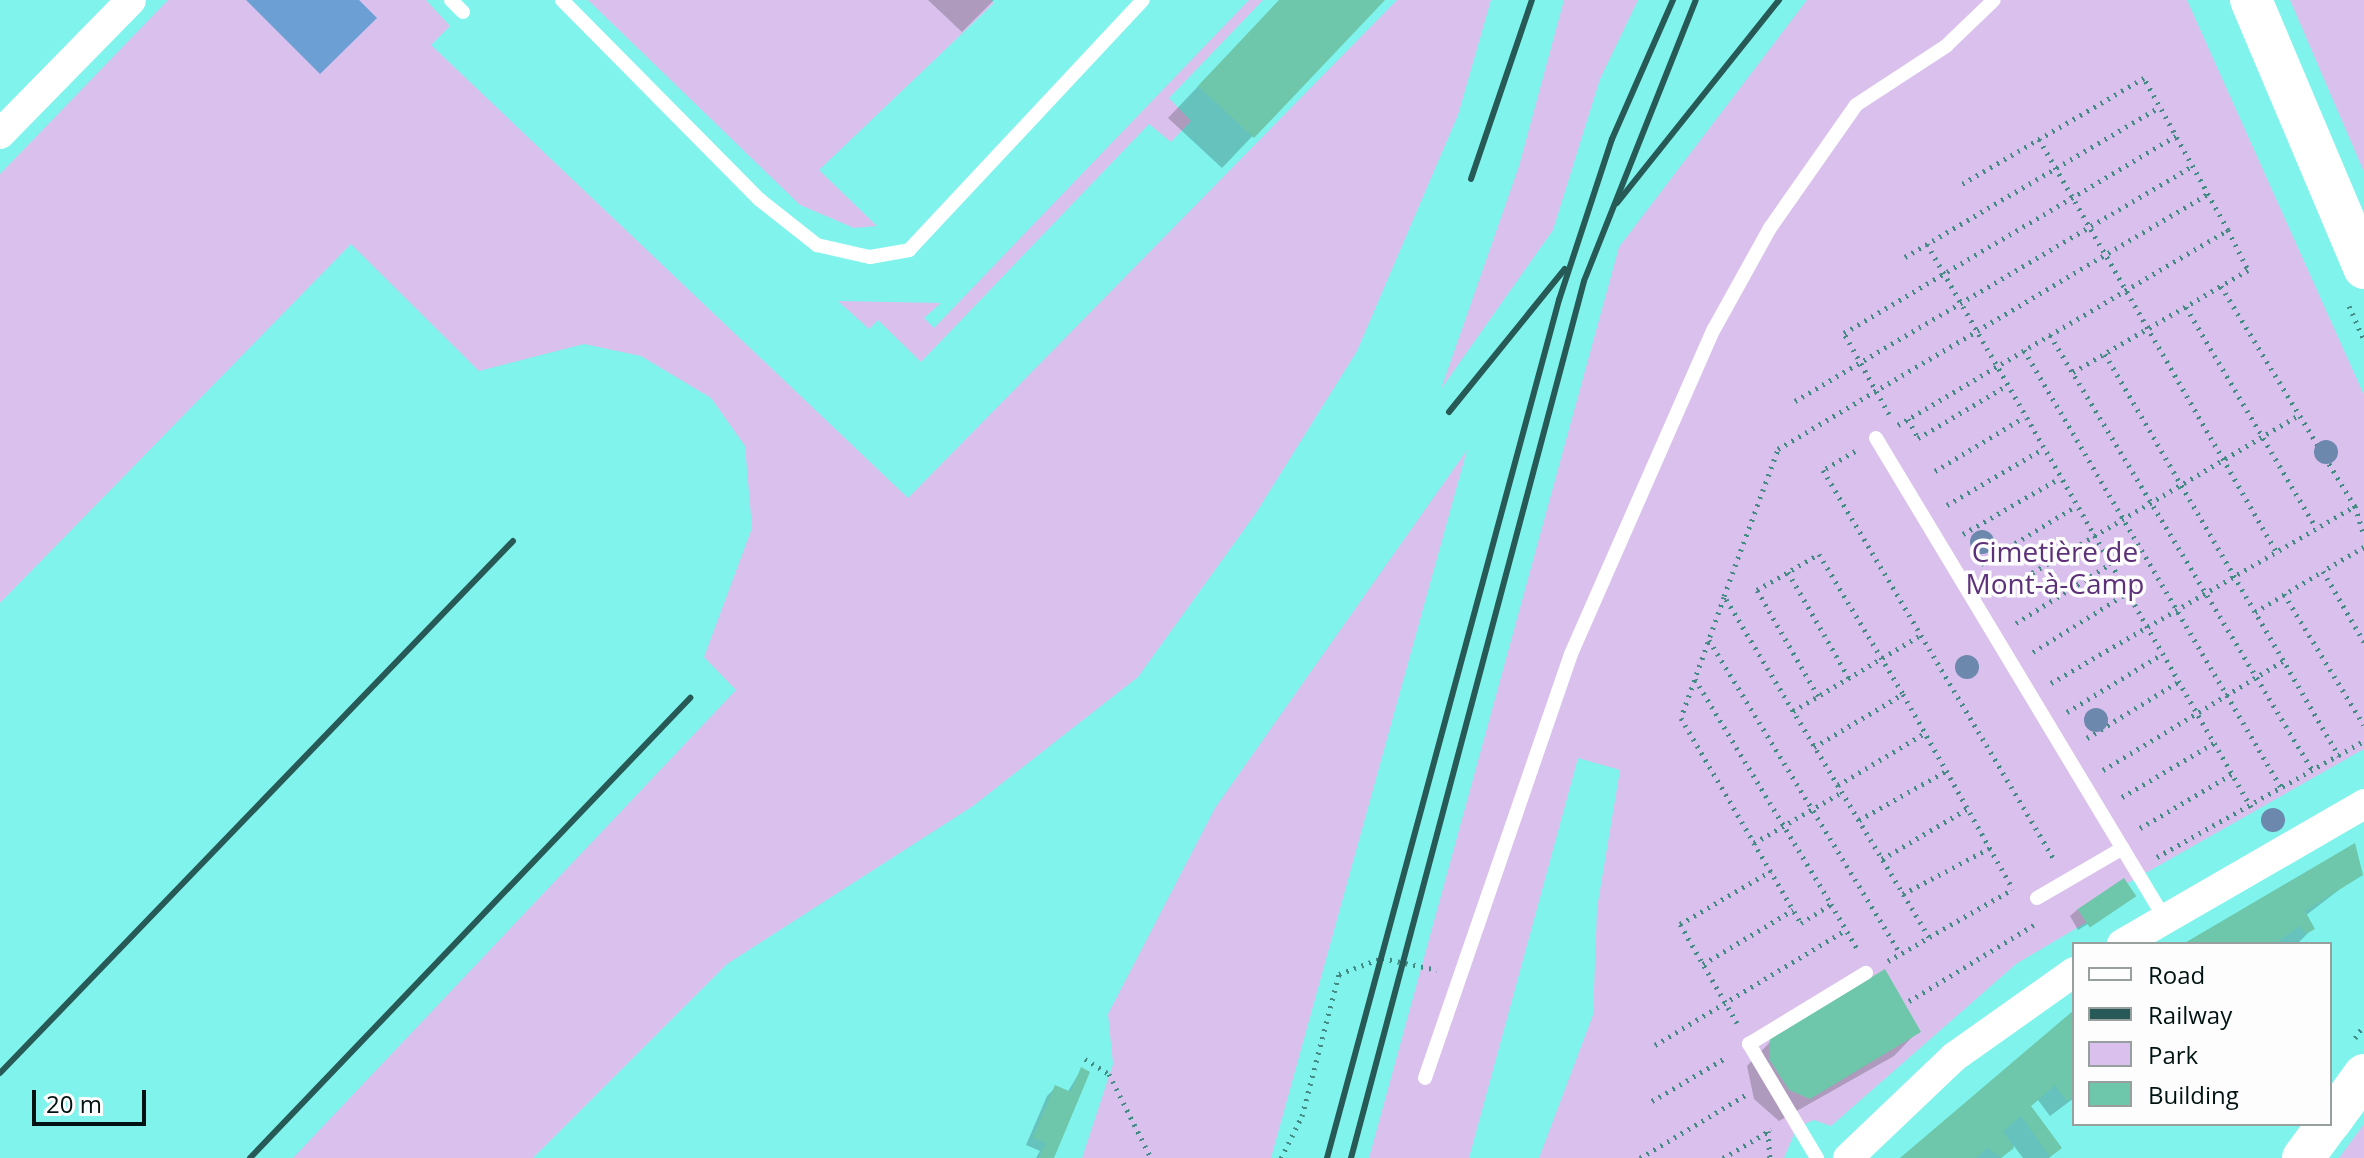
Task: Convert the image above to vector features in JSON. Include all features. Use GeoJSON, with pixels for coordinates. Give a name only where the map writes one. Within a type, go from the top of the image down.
{"type":"FeatureCollection","features":[{"type":"Feature","properties":{"kind":"street"},"geometry":{"type":"LineString","coordinates":[[0,134],[131,0]]}},
{"type":"Feature","properties":{"kind":"street"},"geometry":{"type":"LineString","coordinates":[[2251,0],[2364,268]]}},
{"type":"Feature","properties":{"kind":"street"},"geometry":{"type":"LineString","coordinates":[[2125,942],[2364,804]]}},
{"type":"Feature","properties":{"kind":"street"},"geometry":{"type":"LineString","coordinates":[[1848,1158],[1954,1057],[2072,973]]}},
{"type":"Feature","properties":{"kind":"street"},"geometry":{"type":"LineString","coordinates":[[2332,1119],[2364,1075]]}},
{"type":"Feature","properties":{"kind":"street"},"geometry":{"type":"LineString","coordinates":[[2303,1158],[2327,1126]]}},
{"type":"Feature","properties":{"kind":"lane"},"geometry":{"type":"LineString","coordinates":[[451,0],[463,12]]}},
{"type":"Feature","properties":{"kind":"lane"},"geometry":{"type":"LineString","coordinates":[[562,0],[760,200],[817,245],[870,257],[909,250],[1143,0]]}},
{"type":"Feature","properties":{"kind":"lane"},"geometry":{"type":"LineString","coordinates":[[1425,1078],[1457,975],[1571,654],[1714,329],[1770,228],[1856,105],[1946,46],[1994,0]]}},
{"type":"Feature","properties":{"kind":"lane"},"geometry":{"type":"LineString","coordinates":[[1876,438],[2165,919]]}},
{"type":"Feature","properties":{"kind":"lane"},"geometry":{"type":"LineString","coordinates":[[2037,898],[2120,844]]}},
{"type":"Feature","properties":{"kind":"lane"},"geometry":{"type":"LineString","coordinates":[[1817,1158],[1749,1044],[1869,972]]}},
{"type":"Feature","properties":{"kind":"path"},"geometry":{"type":"LineString","coordinates":[[1962,184],[2144,78],[2248,270],[2073,372]]}},
{"type":"Feature","properties":{"kind":"path"},"geometry":{"type":"LineString","coordinates":[[1905,257],[2160,107]]}},
{"type":"Feature","properties":{"kind":"path"},"geometry":{"type":"LineString","coordinates":[[1896,426],[1844,333],[2176,136]]}},
{"type":"Feature","properties":{"kind":"path"},"geometry":{"type":"LineString","coordinates":[[2039,139],[2276,551]]}},
{"type":"Feature","properties":{"kind":"path"},"geometry":{"type":"LineString","coordinates":[[1795,401],[2192,166]]}},
{"type":"Feature","properties":{"kind":"path"},"geometry":{"type":"LineString","coordinates":[[1831,904],[1801,923],[1681,718],[1778,449],[2208,194]]}},
{"type":"Feature","properties":{"kind":"path"},"geometry":{"type":"LineString","coordinates":[[2067,881],[1823,470],[2228,230]]}},
{"type":"Feature","properties":{"kind":"path"},"geometry":{"type":"LineString","coordinates":[[1927,244],[1995,367],[2251,807]]}},
{"type":"Feature","properties":{"kind":"path"},"geometry":{"type":"LineString","coordinates":[[2225,284],[2355,506],[2364,536]]}},
{"type":"Feature","properties":{"kind":"path"},"geometry":{"type":"LineString","coordinates":[[2186,307],[2316,528]]}},
{"type":"Feature","properties":{"kind":"path"},"geometry":{"type":"LineString","coordinates":[[2050,335],[2313,771]]}},
{"type":"Feature","properties":{"kind":"path"},"geometry":{"type":"LineString","coordinates":[[2024,350],[2174,610],[2282,789]]}},
{"type":"Feature","properties":{"kind":"path"},"geometry":{"type":"LineString","coordinates":[[2105,354],[2339,756]]}},
{"type":"Feature","properties":{"kind":"path"},"geometry":{"type":"LineString","coordinates":[[1908,419],[1918,438],[2006,386]]}},
{"type":"Feature","properties":{"kind":"path"},"geometry":{"type":"LineString","coordinates":[[1977,606],[2299,415]]}},
{"type":"Feature","properties":{"kind":"path"},"geometry":{"type":"LineString","coordinates":[[1935,471],[2024,417]]}},
{"type":"Feature","properties":{"kind":"path"},"geometry":{"type":"LineString","coordinates":[[1924,519],[2043,449]]}},
{"type":"Feature","properties":{"kind":"path"},"geometry":{"type":"LineString","coordinates":[[1941,547],[2060,478]]}},
{"type":"Feature","properties":{"kind":"path"},"geometry":{"type":"LineString","coordinates":[[1959,577],[2076,506]]}},
{"type":"Feature","properties":{"kind":"path"},"geometry":{"type":"LineString","coordinates":[[2031,696],[2355,506]]}},
{"type":"Feature","properties":{"kind":"path"},"geometry":{"type":"LineString","coordinates":[[2255,612],[2364,547]]}},
{"type":"Feature","properties":{"kind":"path"},"geometry":{"type":"LineString","coordinates":[[1818,696],[1757,590],[1819,554],[1903,694],[2013,889],[2037,898],[2035,928],[1909,1001]]}},
{"type":"Feature","properties":{"kind":"path"},"geometry":{"type":"LineString","coordinates":[[1995,636],[2110,564]]}},
{"type":"Feature","properties":{"kind":"path"},"geometry":{"type":"LineString","coordinates":[[2323,571],[2364,642]]}},
{"type":"Feature","properties":{"kind":"path"},"geometry":{"type":"LineString","coordinates":[[1788,572],[1849,678]]}},
{"type":"Feature","properties":{"kind":"path"},"geometry":{"type":"LineString","coordinates":[[2012,664],[2127,593]]}},
{"type":"Feature","properties":{"kind":"path"},"geometry":{"type":"LineString","coordinates":[[2284,594],[2364,725]]}},
{"type":"Feature","properties":{"kind":"path"},"geometry":{"type":"LineString","coordinates":[[1724,596],[1929,937]]}},
{"type":"Feature","properties":{"kind":"path"},"geometry":{"type":"LineString","coordinates":[[1793,711],[1921,635]]}},
{"type":"Feature","properties":{"kind":"path"},"geometry":{"type":"LineString","coordinates":[[1709,639],[1900,953]]}},
{"type":"Feature","properties":{"kind":"path"},"geometry":{"type":"LineString","coordinates":[[2048,724],[2162,654]]}},
{"type":"Feature","properties":{"kind":"path"},"geometry":{"type":"LineString","coordinates":[[2083,782],[2283,661]]}},
{"type":"Feature","properties":{"kind":"path"},"geometry":{"type":"LineString","coordinates":[[1695,678],[1869,972],[2013,889]]}},
{"type":"Feature","properties":{"kind":"path"},"geometry":{"type":"LineString","coordinates":[[2065,752],[2178,682]]}},
{"type":"Feature","properties":{"kind":"path"},"geometry":{"type":"LineString","coordinates":[[1814,747],[1903,694]]}},
{"type":"Feature","properties":{"kind":"path"},"geometry":{"type":"LineString","coordinates":[[1838,785],[1925,733]]}},
{"type":"Feature","properties":{"kind":"path"},"geometry":{"type":"LineString","coordinates":[[2135,869],[2251,807],[2364,741]]}},
{"type":"Feature","properties":{"kind":"path"},"geometry":{"type":"LineString","coordinates":[[2100,810],[2214,743]]}},
{"type":"Feature","properties":{"kind":"path"},"geometry":{"type":"LineString","coordinates":[[1859,820],[1946,771]]}},
{"type":"Feature","properties":{"kind":"path"},"geometry":{"type":"LineString","coordinates":[[2120,844],[2232,774]]}},
{"type":"Feature","properties":{"kind":"path"},"geometry":{"type":"LineString","coordinates":[[1754,843],[1842,792]]}},
{"type":"Feature","properties":{"kind":"path"},"geometry":{"type":"LineString","coordinates":[[1882,859],[1967,809]]}},
{"type":"Feature","properties":{"kind":"path"},"geometry":{"type":"LineString","coordinates":[[1903,894],[1990,848]]}},
{"type":"Feature","properties":{"kind":"path"},"geometry":{"type":"LineString","coordinates":[[1652,1101],[1749,1044],[1680,924],[1771,871]]}},
{"type":"Feature","properties":{"kind":"path"},"geometry":{"type":"LineString","coordinates":[[1703,964],[1793,910]]}},
{"type":"Feature","properties":{"kind":"path"},"geometry":{"type":"LineString","coordinates":[[1655,1045],[1846,930]]}},
{"type":"Feature","properties":{"kind":"path"},"geometry":{"type":"LineString","coordinates":[[1281,1158],[1302,1116],[1339,974],[1382,958],[1457,975]]}},
{"type":"Feature","properties":{"kind":"path"},"geometry":{"type":"LineString","coordinates":[[1085,1059],[1109,1074],[1151,1158]]}},
{"type":"Feature","properties":{"kind":"path"},"geometry":{"type":"LineString","coordinates":[[1640,1158],[1770,1080]]}},
{"type":"Feature","properties":{"kind":"path"},"geometry":{"type":"LineString","coordinates":[[1723,1158],[1792,1116]]}},
{"type":"Feature","properties":{"kind":"path"},"geometry":{"type":"LineString","coordinates":[[1768,1131],[1770,1158]]}},
{"type":"Feature","properties":{"kind":"green space"},"geometry":{"type":"Polygon","coordinates":[[[168,0],[426,0],[450,26],[431,45],[908,498],[1397,0],[1491,0],[1458,115],[1357,351],[1256,513],[1138,677],[973,806],[727,964],[533,1158],[293,1158],[736,690],[704,657],[752,528],[745,446],[711,398],[641,356],[584,344],[479,371],[351,244],[0,603],[0,174],[168,0]]]}},
{"type":"Feature","properties":{"kind":"green space"},"geometry":{"type":"Polygon","coordinates":[[[588,0],[991,0],[994,3],[819,170],[877,226],[854,228],[800,205],[588,0]]]}},
{"type":"Feature","properties":{"kind":"green space"},"geometry":{"type":"Polygon","coordinates":[[[1249,0],[1263,0],[1169,98],[1191,121],[1171,142],[1149,124],[921,362],[878,320],[869,329],[838,301],[941,303],[924,318],[934,328],[1249,0]]]}},
{"type":"Feature","properties":{"kind":"green space"},"geometry":{"type":"Polygon","coordinates":[[[1564,0],[1638,0],[1600,79],[1553,230],[1441,389],[1519,166],[1564,0]]]}},
{"type":"Feature","properties":{"kind":"green space","name":"Cimetière de Mont-à-Camp"},"geometry":{"type":"Polygon","coordinates":[[[1807,0],[2187,0],[2364,395],[2364,749],[2128,883],[2109,909],[2016,964],[1831,1126],[1814,1120],[1797,1127],[1784,1158],[1539,1158],[1593,1015],[1597,908],[1620,770],[1578,758],[1469,1158],[1369,1158],[1619,247],[1807,0]]]}},
{"type":"Feature","properties":{"kind":"green space"},"geometry":{"type":"Polygon","coordinates":[[[2290,0],[2364,0],[2364,172],[2290,0]]]}},
{"type":"Feature","properties":{"kind":"green space"},"geometry":{"type":"Polygon","coordinates":[[[1467,450],[1271,1158],[1082,1158],[1113,1064],[1108,1014],[1215,808],[1467,450]]]}},
{"type":"Feature","properties":{"kind":"green space"},"geometry":{"type":"Polygon","coordinates":[[[2364,1124],[2364,1158],[2339,1158],[2364,1124]]]}},
{"type":"Feature","properties":{"kind":"water"},"geometry":{"type":"Polygon","coordinates":[[[246,0],[359,0],[377,18],[320,74],[246,0]]]}},
{"type":"Feature","properties":{"kind":"building"},"geometry":{"type":"Polygon","coordinates":[[[1279,0],[1385,0],[1254,138],[1198,86],[1279,0]]]}},
{"type":"Feature","properties":{"kind":"building"},"geometry":{"type":"Polygon","coordinates":[[[2355,843],[2363,875],[2305,911],[2315,929],[2306,934],[2300,926],[2277,942],[2186,942],[2355,843]]]}},
{"type":"Feature","properties":{"kind":"building"},"geometry":{"type":"Polygon","coordinates":[[[2124,878],[2136,896],[2090,928],[2078,909],[2124,878]]]}},
{"type":"Feature","properties":{"kind":"building"},"geometry":{"type":"Polygon","coordinates":[[[1885,969],[1921,1032],[1810,1099],[1789,1090],[1769,1059],[1770,1039],[1885,969]]]}},
{"type":"Feature","properties":{"kind":"building"},"geometry":{"type":"Polygon","coordinates":[[[2072,1012],[2072,1097],[2067,1101],[2055,1085],[2031,1106],[2062,1148],[2050,1157],[2021,1116],[2003,1131],[2014,1148],[2001,1158],[1987,1148],[1976,1158],[1900,1158],[2072,1012]]]}},
{"type":"Feature","properties":{"kind":"building"},"geometry":{"type":"Polygon","coordinates":[[[1081,1067],[1090,1072],[1054,1158],[1039,1158],[1046,1143],[1033,1138],[1055,1085],[1071,1092],[1081,1067]]]}},
{"type":"Feature","properties":{"kind":"railway"},"geometry":{"type":"LineString","coordinates":[[1471,179],[1532,0]]}},
{"type":"Feature","properties":{"kind":"railway"},"geometry":{"type":"LineString","coordinates":[[1327,1158],[1559,300],[1612,139],[1673,0]]}},
{"type":"Feature","properties":{"kind":"railway"},"geometry":{"type":"LineString","coordinates":[[1351,1158],[1584,281],[1696,0]]}},
{"type":"Feature","properties":{"kind":"railway"},"geometry":{"type":"LineString","coordinates":[[1617,203],[1779,0]]}},
{"type":"Feature","properties":{"kind":"railway"},"geometry":{"type":"LineString","coordinates":[[1449,412],[1565,269]]}},
{"type":"Feature","properties":{"kind":"railway"},"geometry":{"type":"LineString","coordinates":[[0,1073],[513,541]]}},
{"type":"Feature","properties":{"kind":"railway"},"geometry":{"type":"LineString","coordinates":[[250,1158],[690,698]]}}]}
